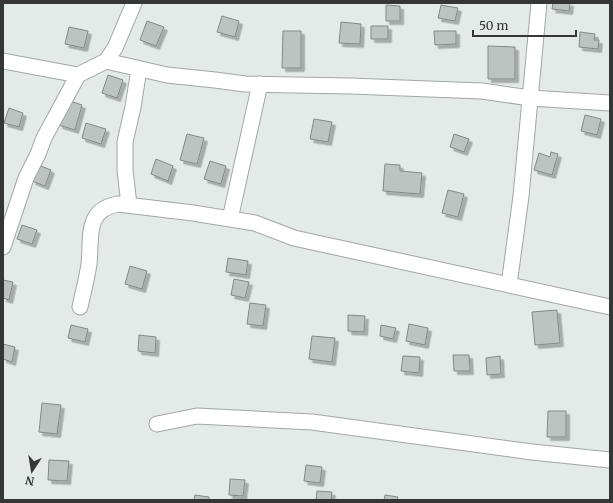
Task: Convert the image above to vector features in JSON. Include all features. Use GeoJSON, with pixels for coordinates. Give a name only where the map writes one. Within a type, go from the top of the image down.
{"type":"FeatureCollection","features":[{"type":"Feature","properties":{"kind":"street"},"geometry":{"type":"LineString","coordinates":[[3,61],[78,75],[106,62],[115,48],[134,3]]}},
{"type":"Feature","properties":{"kind":"street"},"geometry":{"type":"LineString","coordinates":[[509,285],[520,203],[539,3]]}},
{"type":"Feature","properties":{"kind":"street"},"geometry":{"type":"LineString","coordinates":[[106,62],[167,75],[245,84],[482,91],[530,98],[610,104]]}},
{"type":"Feature","properties":{"kind":"street"},"geometry":{"type":"LineString","coordinates":[[129,205],[125,170],[125,142],[133,107],[139,69]]}},
{"type":"Feature","properties":{"kind":"street"},"geometry":{"type":"LineString","coordinates":[[4,239],[26,178],[44,138],[78,75]]}},
{"type":"Feature","properties":{"kind":"street"},"geometry":{"type":"LineString","coordinates":[[230,219],[260,84]]}},
{"type":"Feature","properties":{"kind":"street"},"geometry":{"type":"LineString","coordinates":[[80,307],[89,264],[91,228],[100,211],[108,206],[118,204],[255,223],[294,238],[610,307]]}},
{"type":"Feature","properties":{"kind":"street"},"geometry":{"type":"LineString","coordinates":[[157,424],[197,416],[312,422],[454,440],[532,452],[610,460]]}},
{"type":"Feature","properties":{"kind":"building"},"geometry":{"type":"Polygon","coordinates":[[[553,3],[570,3],[569,11],[552,9],[553,3]]]}},
{"type":"Feature","properties":{"kind":"building"},"geometry":{"type":"Polygon","coordinates":[[[386,5],[400,6],[400,21],[386,21],[386,5]]]}},
{"type":"Feature","properties":{"kind":"building"},"geometry":{"type":"Polygon","coordinates":[[[441,5],[458,8],[455,21],[438,18],[441,5]]]}},
{"type":"Feature","properties":{"kind":"building"},"geometry":{"type":"Polygon","coordinates":[[[222,16],[239,21],[235,37],[217,32],[222,16]]]}},
{"type":"Feature","properties":{"kind":"building"},"geometry":{"type":"Polygon","coordinates":[[[147,21],[164,27],[156,46],[140,40],[147,21]]]}},
{"type":"Feature","properties":{"kind":"building"},"geometry":{"type":"Polygon","coordinates":[[[341,22],[361,24],[360,44],[339,43],[341,22]]]}},
{"type":"Feature","properties":{"kind":"building"},"geometry":{"type":"Polygon","coordinates":[[[371,26],[388,26],[388,39],[371,39],[371,26]]]}},
{"type":"Feature","properties":{"kind":"building"},"geometry":{"type":"Polygon","coordinates":[[[69,27],[88,31],[84,48],[65,44],[69,27]]]}},
{"type":"Feature","properties":{"kind":"building"},"geometry":{"type":"Polygon","coordinates":[[[283,31],[301,31],[301,68],[282,68],[283,31]]]}},
{"type":"Feature","properties":{"kind":"building"},"geometry":{"type":"Polygon","coordinates":[[[434,31],[456,31],[456,44],[435,45],[434,31]]]}},
{"type":"Feature","properties":{"kind":"building"},"geometry":{"type":"Polygon","coordinates":[[[580,32],[595,34],[594,40],[599,40],[598,49],[579,47],[580,32]]]}},
{"type":"Feature","properties":{"kind":"building"},"geometry":{"type":"Polygon","coordinates":[[[488,46],[515,47],[515,79],[488,79],[488,46]]]}},
{"type":"Feature","properties":{"kind":"building"},"geometry":{"type":"Polygon","coordinates":[[[108,75],[123,80],[117,98],[102,93],[108,75]]]}},
{"type":"Feature","properties":{"kind":"building"},"geometry":{"type":"Polygon","coordinates":[[[67,100],[82,105],[75,130],[59,125],[67,100]]]}},
{"type":"Feature","properties":{"kind":"building"},"geometry":{"type":"Polygon","coordinates":[[[9,108],[23,113],[19,127],[4,123],[9,108]]]}},
{"type":"Feature","properties":{"kind":"building"},"geometry":{"type":"Polygon","coordinates":[[[585,115],[601,119],[597,135],[581,131],[585,115]]]}},
{"type":"Feature","properties":{"kind":"building"},"geometry":{"type":"Polygon","coordinates":[[[314,119],[332,122],[328,142],[310,139],[314,119]]]}},
{"type":"Feature","properties":{"kind":"building"},"geometry":{"type":"Polygon","coordinates":[[[86,123],[106,129],[101,144],[82,138],[86,123]]]}},
{"type":"Feature","properties":{"kind":"building"},"geometry":{"type":"Polygon","coordinates":[[[187,134],[204,138],[197,164],[180,160],[187,134]]]}},
{"type":"Feature","properties":{"kind":"building"},"geometry":{"type":"Polygon","coordinates":[[[454,134],[469,139],[464,152],[450,147],[454,134]]]}},
{"type":"Feature","properties":{"kind":"building"},"geometry":{"type":"Polygon","coordinates":[[[551,152],[558,154],[552,175],[534,170],[539,153],[550,157],[551,152]]]}},
{"type":"Feature","properties":{"kind":"building"},"geometry":{"type":"Polygon","coordinates":[[[156,159],[173,166],[168,181],[151,174],[156,159]]]}},
{"type":"Feature","properties":{"kind":"building"},"geometry":{"type":"Polygon","coordinates":[[[210,161],[226,166],[221,184],[204,179],[210,161]]]}},
{"type":"Feature","properties":{"kind":"building"},"geometry":{"type":"Polygon","coordinates":[[[385,164],[400,165],[400,171],[422,173],[420,194],[383,191],[385,164]]]}},
{"type":"Feature","properties":{"kind":"building"},"geometry":{"type":"Polygon","coordinates":[[[38,165],[51,170],[45,186],[32,181],[38,165]]]}},
{"type":"Feature","properties":{"kind":"building"},"geometry":{"type":"Polygon","coordinates":[[[448,190],[464,194],[458,217],[442,213],[448,190]]]}},
{"type":"Feature","properties":{"kind":"building"},"geometry":{"type":"Polygon","coordinates":[[[22,225],[37,230],[32,244],[17,239],[22,225]]]}},
{"type":"Feature","properties":{"kind":"building"},"geometry":{"type":"Polygon","coordinates":[[[228,258],[248,261],[246,275],[226,272],[228,258]]]}},
{"type":"Feature","properties":{"kind":"building"},"geometry":{"type":"Polygon","coordinates":[[[130,266],[147,271],[142,289],[125,284],[130,266]]]}},
{"type":"Feature","properties":{"kind":"building"},"geometry":{"type":"Polygon","coordinates":[[[234,279],[249,282],[245,298],[231,295],[234,279]]]}},
{"type":"Feature","properties":{"kind":"building"},"geometry":{"type":"Polygon","coordinates":[[[3,280],[13,282],[9,300],[3,298],[3,280]]]}},
{"type":"Feature","properties":{"kind":"building"},"geometry":{"type":"Polygon","coordinates":[[[250,303],[266,305],[263,326],[247,324],[250,303]]]}},
{"type":"Feature","properties":{"kind":"building"},"geometry":{"type":"Polygon","coordinates":[[[557,310],[560,343],[535,345],[532,312],[557,310]]]}},
{"type":"Feature","properties":{"kind":"building"},"geometry":{"type":"Polygon","coordinates":[[[348,315],[365,316],[364,332],[348,331],[348,315]]]}},
{"type":"Feature","properties":{"kind":"building"},"geometry":{"type":"Polygon","coordinates":[[[409,324],[428,328],[425,345],[406,341],[409,324]]]}},
{"type":"Feature","properties":{"kind":"building"},"geometry":{"type":"Polygon","coordinates":[[[71,325],[88,329],[85,342],[68,338],[71,325]]]}},
{"type":"Feature","properties":{"kind":"building"},"geometry":{"type":"Polygon","coordinates":[[[381,325],[396,328],[393,339],[380,336],[381,325]]]}},
{"type":"Feature","properties":{"kind":"building"},"geometry":{"type":"Polygon","coordinates":[[[139,335],[156,337],[155,353],[138,351],[139,335]]]}},
{"type":"Feature","properties":{"kind":"building"},"geometry":{"type":"Polygon","coordinates":[[[312,336],[335,338],[332,362],[309,359],[312,336]]]}},
{"type":"Feature","properties":{"kind":"building"},"geometry":{"type":"Polygon","coordinates":[[[3,344],[15,347],[12,362],[3,359],[3,344]]]}},
{"type":"Feature","properties":{"kind":"building"},"geometry":{"type":"Polygon","coordinates":[[[453,355],[469,355],[470,371],[454,371],[453,355]]]}},
{"type":"Feature","properties":{"kind":"building"},"geometry":{"type":"Polygon","coordinates":[[[403,356],[420,357],[419,373],[401,371],[403,356]]]}},
{"type":"Feature","properties":{"kind":"building"},"geometry":{"type":"Polygon","coordinates":[[[500,356],[501,374],[487,375],[486,358],[500,356]]]}},
{"type":"Feature","properties":{"kind":"building"},"geometry":{"type":"Polygon","coordinates":[[[42,403],[61,405],[57,434],[39,432],[42,403]]]}},
{"type":"Feature","properties":{"kind":"building"},"geometry":{"type":"Polygon","coordinates":[[[548,411],[566,411],[566,437],[547,437],[548,411]]]}},
{"type":"Feature","properties":{"kind":"building"},"geometry":{"type":"Polygon","coordinates":[[[49,460],[69,461],[67,481],[48,480],[49,460]]]}},
{"type":"Feature","properties":{"kind":"building"},"geometry":{"type":"Polygon","coordinates":[[[306,465],[322,467],[320,483],[304,481],[306,465]]]}},
{"type":"Feature","properties":{"kind":"building"},"geometry":{"type":"Polygon","coordinates":[[[230,479],[245,480],[243,496],[229,495],[230,479]]]}},
{"type":"Feature","properties":{"kind":"building"},"geometry":{"type":"Polygon","coordinates":[[[317,491],[332,492],[331,500],[316,500],[317,491]]]}},
{"type":"Feature","properties":{"kind":"building"},"geometry":{"type":"Polygon","coordinates":[[[195,495],[209,497],[209,500],[194,500],[195,495]]]}},
{"type":"Feature","properties":{"kind":"building"},"geometry":{"type":"Polygon","coordinates":[[[385,495],[398,497],[397,500],[384,500],[385,495]]]}}]}
